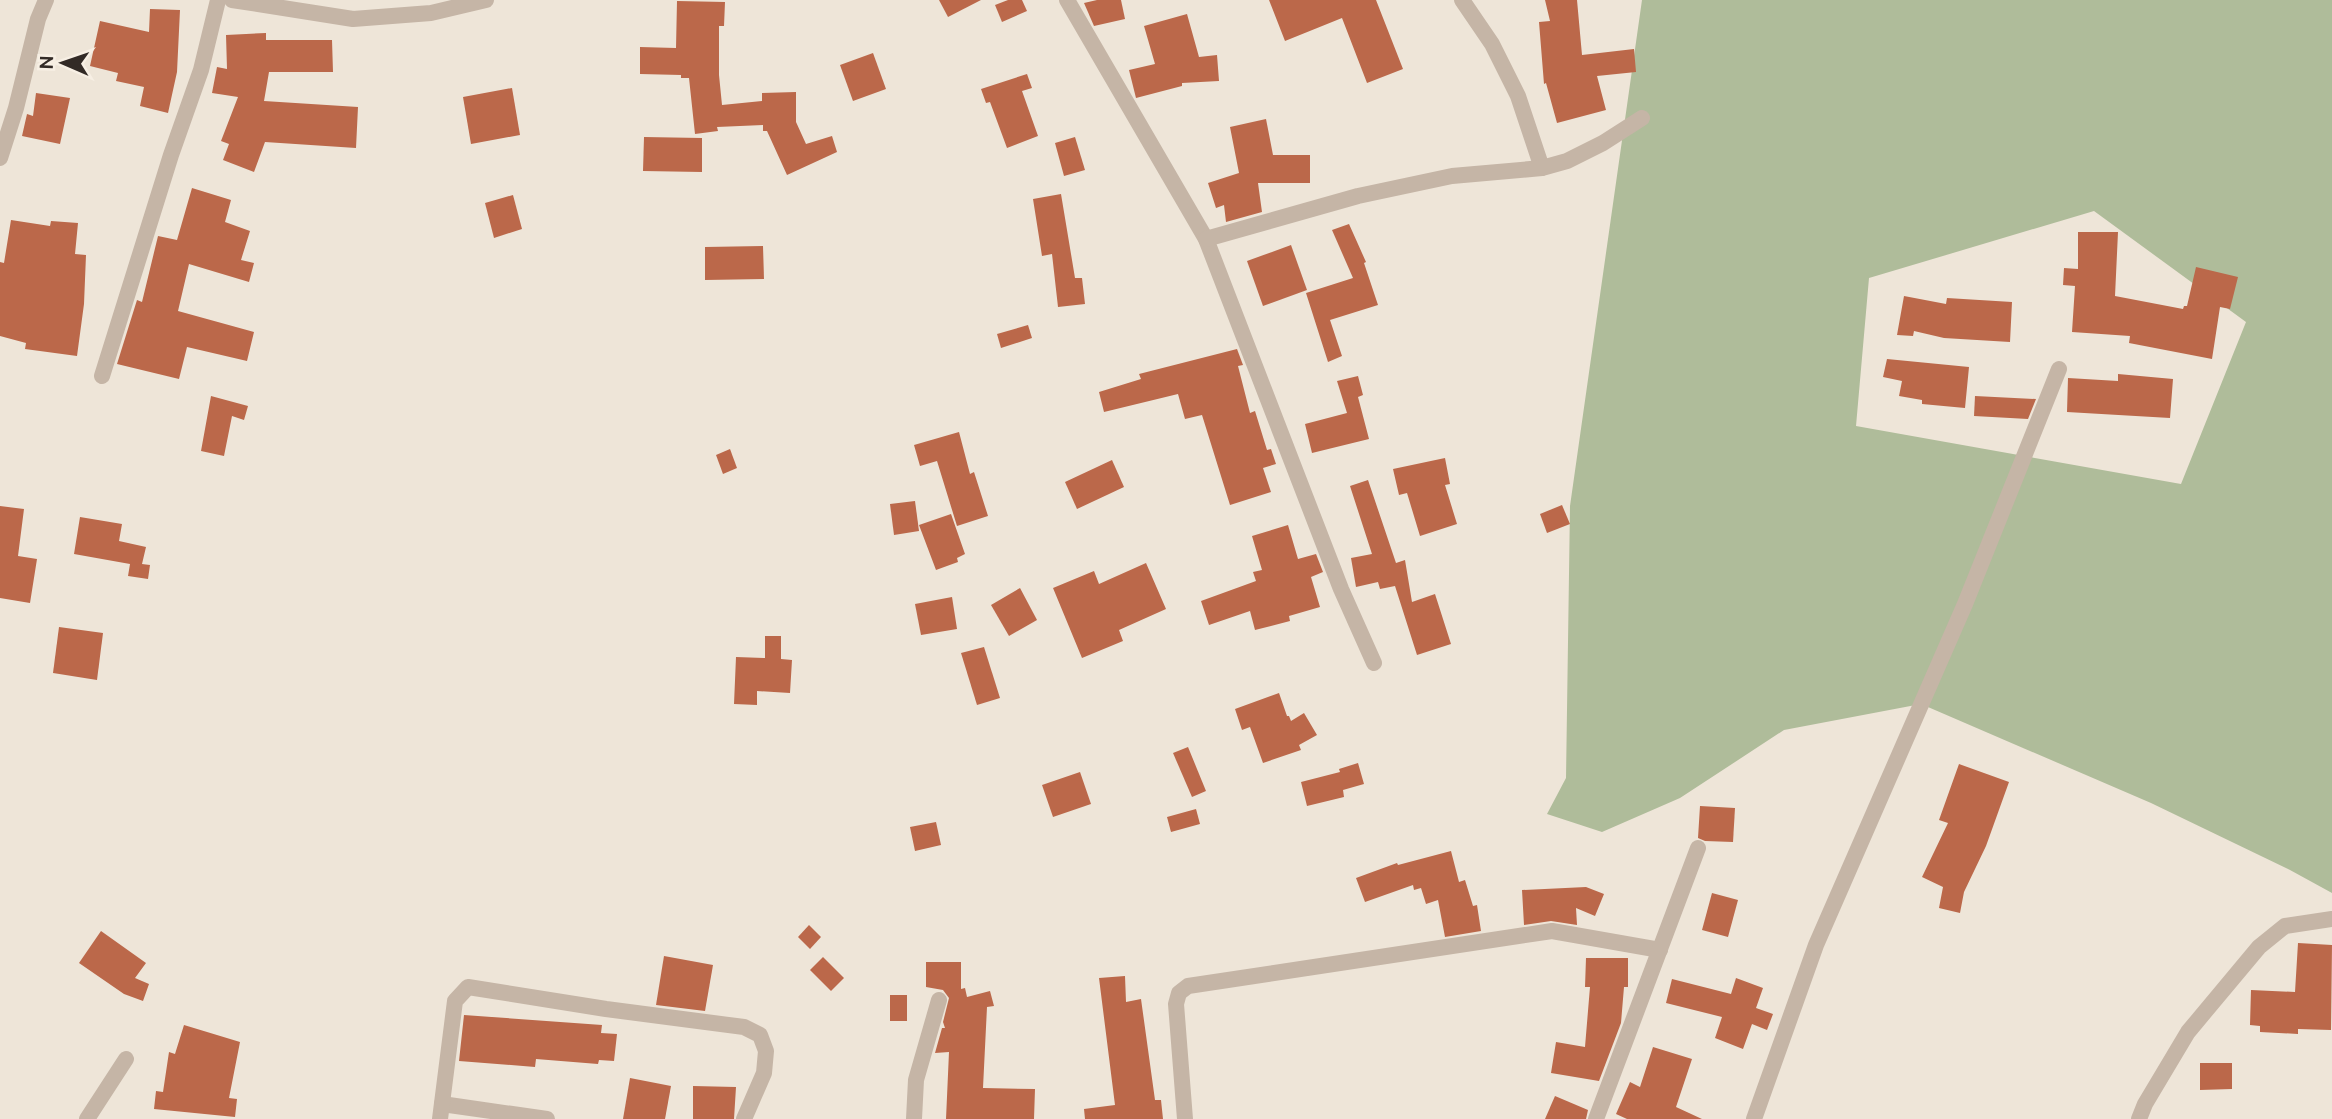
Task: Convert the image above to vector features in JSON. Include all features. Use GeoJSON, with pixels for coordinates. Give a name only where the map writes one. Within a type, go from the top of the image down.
{"type":"FeatureCollection","features":[{"type":"Feature","properties":{"kind":"street"},"geometry":{"type":"LineString","coordinates":[[0,158],[16,108],[38,19],[46,0]]}},
{"type":"Feature","properties":{"kind":"street"},"geometry":{"type":"LineString","coordinates":[[102,376],[171,155],[201,70],[218,0]]}},
{"type":"Feature","properties":{"kind":"street"},"geometry":{"type":"LineString","coordinates":[[233,0],[288,4],[353,19],[431,13],[486,0]]}},
{"type":"Feature","properties":{"kind":"street"},"geometry":{"type":"LineString","coordinates":[[1067,0],[1206,239],[1336,577],[1374,663]]}},
{"type":"Feature","properties":{"kind":"street"},"geometry":{"type":"LineString","coordinates":[[1462,0],[1492,44],[1518,96],[1542,168]]}},
{"type":"Feature","properties":{"kind":"street"},"geometry":{"type":"LineString","coordinates":[[1206,239],[1358,196],[1452,176],[1542,168],[1567,161],[1603,143],[1642,118]]}},
{"type":"Feature","properties":{"kind":"street"},"geometry":{"type":"LineString","coordinates":[[1754,1119],[1816,944],[1965,604],[2059,369]]}},
{"type":"Feature","properties":{"kind":"street"},"geometry":{"type":"LineString","coordinates":[[1596,1119],[1698,848]]}},
{"type":"Feature","properties":{"kind":"street"},"geometry":{"type":"LineString","coordinates":[[2139,1119],[2145,1104],[2188,1032],[2259,947],[2285,926],[2332,919]]}},
{"type":"Feature","properties":{"kind":"street"},"geometry":{"type":"LineString","coordinates":[[1185,1119],[1176,1004],[1179,993],[1188,986],[1552,931],[1660,950]]}},
{"type":"Feature","properties":{"kind":"street"},"geometry":{"type":"LineString","coordinates":[[547,1119],[441,1111],[455,1001],[468,987],[744,1027],[760,1035],[766,1051],[764,1073],[744,1119]]}},
{"type":"Feature","properties":{"kind":"street"},"geometry":{"type":"LineString","coordinates":[[914,1119],[916,1080],[939,1000]]}},
{"type":"Feature","properties":{"kind":"street"},"geometry":{"type":"LineString","coordinates":[[87,1119],[126,1059]]}},
{"type":"Feature","properties":{"kind":"green space"},"geometry":{"type":"Polygon","coordinates":[[[1642,0],[2332,0],[2332,893],[2151,803],[1921,704],[1784,730],[1680,798],[1602,832],[1547,814],[1566,778],[1570,506],[1642,0]],[[2094,211],[1869,278],[1856,426],[2181,484],[2246,322],[2094,211]]]}},
{"type":"Feature","properties":{"kind":"building"},"geometry":{"type":"Polygon","coordinates":[[[939,0],[981,0],[948,17],[939,0]]]}},
{"type":"Feature","properties":{"kind":"building"},"geometry":{"type":"Polygon","coordinates":[[[1008,0],[1022,0],[1027,11],[1002,22],[995,5],[1008,0]]]}},
{"type":"Feature","properties":{"kind":"building"},"geometry":{"type":"Polygon","coordinates":[[[1121,0],[1125,19],[1094,26],[1084,3],[1121,0]]]}},
{"type":"Feature","properties":{"kind":"building"},"geometry":{"type":"Polygon","coordinates":[[[1269,0],[1376,0],[1403,69],[1367,83],[1342,18],[1285,41],[1269,0]]]}},
{"type":"Feature","properties":{"kind":"building"},"geometry":{"type":"Polygon","coordinates":[[[1545,0],[1577,0],[1582,55],[1634,49],[1636,72],[1597,76],[1606,110],[1557,123],[1546,83],[1544,84],[1539,22],[1550,21],[1545,0]]]}},
{"type":"Feature","properties":{"kind":"building"},"geometry":{"type":"Polygon","coordinates":[[[677,1],[725,2],[724,26],[719,26],[722,105],[762,101],[762,93],[796,92],[796,122],[806,144],[832,136],[837,152],[787,175],[767,131],[763,131],[763,125],[717,127],[718,131],[695,134],[689,78],[681,78],[681,75],[640,74],[640,47],[676,48],[677,1]]]}},
{"type":"Feature","properties":{"kind":"building"},"geometry":{"type":"Polygon","coordinates":[[[150,9],[180,10],[177,72],[168,113],[140,106],[144,87],[116,81],[118,73],[90,66],[100,21],[149,32],[150,9]]]}},
{"type":"Feature","properties":{"kind":"building"},"geometry":{"type":"Polygon","coordinates":[[[1187,14],[1199,57],[1217,55],[1219,81],[1182,83],[1182,86],[1136,98],[1129,70],[1155,64],[1144,26],[1187,14]]]}},
{"type":"Feature","properties":{"kind":"building"},"geometry":{"type":"Polygon","coordinates":[[[266,33],[266,40],[332,40],[333,72],[269,72],[264,101],[358,107],[356,148],[265,142],[254,172],[223,160],[229,144],[221,141],[238,97],[212,93],[217,67],[227,69],[226,35],[266,33]]]}},
{"type":"Feature","properties":{"kind":"building"},"geometry":{"type":"Polygon","coordinates":[[[873,53],[886,89],[853,101],[840,65],[873,53]]]}},
{"type":"Feature","properties":{"kind":"building"},"geometry":{"type":"Polygon","coordinates":[[[1027,74],[1032,88],[1022,91],[1038,136],[1007,148],[990,102],[986,103],[981,89],[1027,74]]]}},
{"type":"Feature","properties":{"kind":"building"},"geometry":{"type":"Polygon","coordinates":[[[512,88],[520,135],[471,144],[463,97],[512,88]]]}},
{"type":"Feature","properties":{"kind":"building"},"geometry":{"type":"Polygon","coordinates":[[[36,93],[70,98],[60,144],[22,136],[27,114],[33,116],[36,93]]]}},
{"type":"Feature","properties":{"kind":"building"},"geometry":{"type":"Polygon","coordinates":[[[1266,119],[1273,155],[1310,155],[1310,183],[1258,183],[1262,212],[1226,222],[1224,205],[1216,208],[1208,183],[1239,173],[1230,127],[1266,119]]]}},
{"type":"Feature","properties":{"kind":"building"},"geometry":{"type":"Polygon","coordinates":[[[644,137],[702,138],[702,172],[643,171],[644,137]]]}},
{"type":"Feature","properties":{"kind":"building"},"geometry":{"type":"Polygon","coordinates":[[[1075,137],[1085,170],[1064,176],[1055,143],[1075,137]]]}},
{"type":"Feature","properties":{"kind":"building"},"geometry":{"type":"Polygon","coordinates":[[[192,188],[231,200],[225,222],[250,231],[241,260],[254,263],[249,282],[189,264],[178,311],[254,332],[247,361],[187,347],[179,379],[117,364],[137,300],[142,302],[158,236],[177,240],[192,188]]]}},
{"type":"Feature","properties":{"kind":"building"},"geometry":{"type":"Polygon","coordinates":[[[1061,194],[1075,278],[1082,278],[1085,304],[1058,307],[1052,254],[1042,256],[1033,199],[1061,194]]]}},
{"type":"Feature","properties":{"kind":"building"},"geometry":{"type":"Polygon","coordinates":[[[513,195],[522,229],[494,238],[485,203],[513,195]]]}},
{"type":"Feature","properties":{"kind":"building"},"geometry":{"type":"Polygon","coordinates":[[[11,220],[50,226],[51,221],[78,223],[75,254],[86,255],[84,304],[77,356],[25,349],[26,343],[0,336],[0,262],[4,263],[11,220]]]}},
{"type":"Feature","properties":{"kind":"building"},"geometry":{"type":"Polygon","coordinates":[[[1349,224],[1366,262],[1364,263],[1378,305],[1330,320],[1342,356],[1328,362],[1306,293],[1353,278],[1332,230],[1349,224]]]}},
{"type":"Feature","properties":{"kind":"building"},"geometry":{"type":"Polygon","coordinates":[[[2078,232],[2118,232],[2115,296],[2183,309],[2187,306],[2196,267],[2238,277],[2230,309],[2220,307],[2212,359],[2129,343],[2130,336],[2072,332],[2075,286],[2063,285],[2064,268],[2078,269],[2078,232]]]}},
{"type":"Feature","properties":{"kind":"building"},"geometry":{"type":"Polygon","coordinates":[[[1291,245],[1307,290],[1263,306],[1247,261],[1291,245]]]}},
{"type":"Feature","properties":{"kind":"building"},"geometry":{"type":"Polygon","coordinates":[[[763,246],[764,279],[705,280],[705,247],[763,246]]]}},
{"type":"Feature","properties":{"kind":"building"},"geometry":{"type":"Polygon","coordinates":[[[1904,296],[1946,304],[1947,298],[2012,302],[2010,342],[1944,338],[1914,331],[1913,336],[1897,335],[1904,296]]]}},
{"type":"Feature","properties":{"kind":"building"},"geometry":{"type":"Polygon","coordinates":[[[1028,325],[1032,338],[1001,348],[997,334],[1028,325]]]}},
{"type":"Feature","properties":{"kind":"building"},"geometry":{"type":"Polygon","coordinates":[[[1237,349],[1243,365],[1238,366],[1250,413],[1255,411],[1267,450],[1271,449],[1276,464],[1263,468],[1271,492],[1230,505],[1202,415],[1185,419],[1178,394],[1104,412],[1099,392],[1141,379],[1139,374],[1237,349]]]}},
{"type":"Feature","properties":{"kind":"building"},"geometry":{"type":"Polygon","coordinates":[[[1887,359],[1969,367],[1965,408],[1922,404],[1922,400],[1899,396],[1902,381],[1883,377],[1887,359]]]}},
{"type":"Feature","properties":{"kind":"building"},"geometry":{"type":"Polygon","coordinates":[[[2118,374],[2173,379],[2170,418],[2067,412],[2068,378],[2118,381],[2118,374]]]}},
{"type":"Feature","properties":{"kind":"building"},"geometry":{"type":"Polygon","coordinates":[[[1358,376],[1363,395],[1358,397],[1369,439],[1312,453],[1305,424],[1347,413],[1337,381],[1358,376]]]}},
{"type":"Feature","properties":{"kind":"building"},"geometry":{"type":"Polygon","coordinates":[[[211,396],[248,406],[244,420],[232,416],[224,456],[201,451],[211,396]]]}},
{"type":"Feature","properties":{"kind":"building"},"geometry":{"type":"Polygon","coordinates":[[[1975,396],[2036,399],[2028,419],[1974,416],[1975,396]]]}},
{"type":"Feature","properties":{"kind":"building"},"geometry":{"type":"Polygon","coordinates":[[[959,432],[970,474],[974,472],[988,516],[957,526],[937,461],[920,466],[914,445],[959,432]]]}},
{"type":"Feature","properties":{"kind":"building"},"geometry":{"type":"Polygon","coordinates":[[[730,449],[737,468],[723,474],[716,455],[730,449]]]}},
{"type":"Feature","properties":{"kind":"building"},"geometry":{"type":"Polygon","coordinates":[[[1445,458],[1450,484],[1445,485],[1457,524],[1420,536],[1407,493],[1399,495],[1393,469],[1445,458]]]}},
{"type":"Feature","properties":{"kind":"building"},"geometry":{"type":"Polygon","coordinates":[[[1112,460],[1124,487],[1077,509],[1065,482],[1112,460]]]}},
{"type":"Feature","properties":{"kind":"building"},"geometry":{"type":"Polygon","coordinates":[[[1368,480],[1396,563],[1405,560],[1412,602],[1435,594],[1451,644],[1417,655],[1395,586],[1380,589],[1378,582],[1356,587],[1351,558],[1372,554],[1350,486],[1368,480]]]}},
{"type":"Feature","properties":{"kind":"building"},"geometry":{"type":"Polygon","coordinates":[[[915,501],[919,531],[894,535],[890,504],[915,501]]]}},
{"type":"Feature","properties":{"kind":"building"},"geometry":{"type":"Polygon","coordinates":[[[1562,505],[1570,524],[1547,533],[1540,514],[1562,505]]]}},
{"type":"Feature","properties":{"kind":"building"},"geometry":{"type":"Polygon","coordinates":[[[0,506],[24,509],[18,556],[37,559],[30,603],[0,598],[0,506]]]}},
{"type":"Feature","properties":{"kind":"building"},"geometry":{"type":"Polygon","coordinates":[[[951,514],[965,554],[957,558],[958,562],[936,570],[919,525],[951,514]]]}},
{"type":"Feature","properties":{"kind":"building"},"geometry":{"type":"Polygon","coordinates":[[[80,517],[122,524],[119,541],[146,547],[142,564],[150,565],[148,579],[128,576],[130,564],[74,554],[80,517]]]}},
{"type":"Feature","properties":{"kind":"building"},"geometry":{"type":"Polygon","coordinates":[[[1288,525],[1298,559],[1316,554],[1323,572],[1311,577],[1320,607],[1289,616],[1290,621],[1255,630],[1250,611],[1209,625],[1201,601],[1256,581],[1253,572],[1262,570],[1252,536],[1288,525]]]}},
{"type":"Feature","properties":{"kind":"building"},"geometry":{"type":"Polygon","coordinates":[[[1146,563],[1166,609],[1119,630],[1123,641],[1082,658],[1053,588],[1094,571],[1099,584],[1146,563]]]}},
{"type":"Feature","properties":{"kind":"building"},"geometry":{"type":"Polygon","coordinates":[[[1020,588],[1037,620],[1009,636],[991,605],[1020,588]]]}},
{"type":"Feature","properties":{"kind":"building"},"geometry":{"type":"Polygon","coordinates":[[[952,597],[957,629],[921,635],[915,604],[952,597]]]}},
{"type":"Feature","properties":{"kind":"building"},"geometry":{"type":"Polygon","coordinates":[[[59,627],[103,633],[97,680],[53,673],[59,627]]]}},
{"type":"Feature","properties":{"kind":"building"},"geometry":{"type":"Polygon","coordinates":[[[765,636],[781,636],[781,659],[792,660],[790,693],[757,691],[757,705],[734,704],[736,657],[765,658],[765,636]]]}},
{"type":"Feature","properties":{"kind":"building"},"geometry":{"type":"Polygon","coordinates":[[[984,647],[1000,698],[977,705],[961,653],[984,647]]]}},
{"type":"Feature","properties":{"kind":"building"},"geometry":{"type":"Polygon","coordinates":[[[1279,693],[1291,721],[1304,713],[1317,735],[1299,745],[1301,750],[1263,763],[1250,727],[1242,730],[1235,709],[1279,693]]]}},
{"type":"Feature","properties":{"kind":"building"},"geometry":{"type":"Polygon","coordinates":[[[1188,747],[1206,791],[1192,797],[1173,753],[1188,747]]]}},
{"type":"Feature","properties":{"kind":"building"},"geometry":{"type":"Polygon","coordinates":[[[1358,763],[1364,784],[1343,790],[1344,797],[1307,806],[1301,782],[1340,772],[1339,769],[1358,763]]]}},
{"type":"Feature","properties":{"kind":"building"},"geometry":{"type":"Polygon","coordinates":[[[1959,764],[2009,782],[1986,846],[1964,892],[1960,913],[1939,908],[1943,887],[1922,877],[1948,823],[1939,820],[1959,764]]]}},
{"type":"Feature","properties":{"kind":"building"},"geometry":{"type":"Polygon","coordinates":[[[1080,772],[1091,804],[1053,817],[1042,785],[1080,772]]]}},
{"type":"Feature","properties":{"kind":"building"},"geometry":{"type":"Polygon","coordinates":[[[1700,806],[1735,808],[1733,842],[1705,841],[1698,838],[1700,806]]]}},
{"type":"Feature","properties":{"kind":"building"},"geometry":{"type":"Polygon","coordinates":[[[1196,809],[1200,824],[1171,832],[1167,817],[1196,809]]]}},
{"type":"Feature","properties":{"kind":"building"},"geometry":{"type":"Polygon","coordinates":[[[936,822],[941,845],[915,851],[910,827],[936,822]]]}},
{"type":"Feature","properties":{"kind":"building"},"geometry":{"type":"Polygon","coordinates":[[[1451,851],[1459,882],[1465,880],[1473,906],[1477,905],[1481,931],[1445,937],[1438,900],[1426,904],[1421,888],[1414,890],[1413,885],[1365,902],[1356,878],[1397,863],[1398,865],[1451,851]]]}},
{"type":"Feature","properties":{"kind":"building"},"geometry":{"type":"Polygon","coordinates":[[[1586,887],[1604,894],[1595,916],[1576,908],[1577,925],[1551,921],[1524,925],[1522,890],[1586,887]]]}},
{"type":"Feature","properties":{"kind":"building"},"geometry":{"type":"Polygon","coordinates":[[[1712,893],[1738,900],[1728,937],[1702,930],[1712,893]]]}},
{"type":"Feature","properties":{"kind":"building"},"geometry":{"type":"Polygon","coordinates":[[[809,925],[821,937],[810,949],[798,937],[809,925]]]}},
{"type":"Feature","properties":{"kind":"building"},"geometry":{"type":"Polygon","coordinates":[[[101,931],[146,963],[135,978],[149,984],[143,1001],[124,994],[79,963],[101,931]]]}},
{"type":"Feature","properties":{"kind":"building"},"geometry":{"type":"Polygon","coordinates":[[[2298,943],[2332,945],[2331,1030],[2298,1029],[2298,1034],[2260,1032],[2260,1026],[2250,1025],[2251,990],[2295,992],[2298,943]]]}},
{"type":"Feature","properties":{"kind":"building"},"geometry":{"type":"Polygon","coordinates":[[[664,956],[713,965],[705,1011],[656,1005],[664,956]]]}},
{"type":"Feature","properties":{"kind":"building"},"geometry":{"type":"Polygon","coordinates":[[[823,957],[844,978],[831,991],[810,970],[823,957]]]}},
{"type":"Feature","properties":{"kind":"building"},"geometry":{"type":"Polygon","coordinates":[[[1586,958],[1628,958],[1628,987],[1624,987],[1621,1023],[1599,1081],[1551,1073],[1556,1042],[1585,1047],[1590,987],[1585,987],[1586,958]]]}},
{"type":"Feature","properties":{"kind":"building"},"geometry":{"type":"Polygon","coordinates":[[[926,962],[961,962],[961,989],[965,988],[967,997],[990,991],[994,1006],[987,1007],[983,1088],[1035,1089],[1034,1119],[946,1119],[949,1052],[935,1053],[942,1028],[945,1028],[943,1022],[949,998],[943,990],[926,987],[926,962]]]}},
{"type":"Feature","properties":{"kind":"building"},"geometry":{"type":"Polygon","coordinates":[[[1125,976],[1126,1002],[1141,999],[1155,1100],[1161,1100],[1163,1119],[1085,1119],[1084,1109],[1115,1105],[1099,978],[1125,976]]]}},
{"type":"Feature","properties":{"kind":"building"},"geometry":{"type":"Polygon","coordinates":[[[1736,978],[1763,988],[1756,1008],[1773,1014],[1767,1030],[1752,1024],[1743,1049],[1715,1038],[1722,1017],[1666,1003],[1672,979],[1731,994],[1736,978]]]}},
{"type":"Feature","properties":{"kind":"building"},"geometry":{"type":"Polygon","coordinates":[[[890,995],[907,995],[907,1021],[890,1021],[890,995]]]}},
{"type":"Feature","properties":{"kind":"building"},"geometry":{"type":"Polygon","coordinates":[[[464,1015],[602,1025],[601,1033],[617,1034],[614,1061],[599,1060],[598,1064],[536,1059],[535,1067],[459,1061],[464,1015]]]}},
{"type":"Feature","properties":{"kind":"building"},"geometry":{"type":"Polygon","coordinates":[[[184,1025],[240,1042],[229,1098],[237,1099],[235,1117],[154,1109],[156,1091],[163,1092],[169,1052],[175,1054],[184,1025]]]}},
{"type":"Feature","properties":{"kind":"building"},"geometry":{"type":"Polygon","coordinates":[[[1653,1047],[1692,1059],[1676,1107],[1702,1119],[1627,1119],[1616,1114],[1630,1082],[1640,1087],[1653,1047]]]}},
{"type":"Feature","properties":{"kind":"building"},"geometry":{"type":"Polygon","coordinates":[[[2200,1063],[2232,1063],[2232,1089],[2200,1090],[2200,1063]]]}},
{"type":"Feature","properties":{"kind":"building"},"geometry":{"type":"Polygon","coordinates":[[[630,1078],[671,1086],[665,1119],[623,1119],[630,1078]]]}},
{"type":"Feature","properties":{"kind":"building"},"geometry":{"type":"Polygon","coordinates":[[[693,1086],[736,1087],[734,1119],[693,1119],[693,1086]]]}},
{"type":"Feature","properties":{"kind":"building"},"geometry":{"type":"Polygon","coordinates":[[[1555,1096],[1588,1110],[1586,1119],[1545,1119],[1555,1096]]]}}]}
